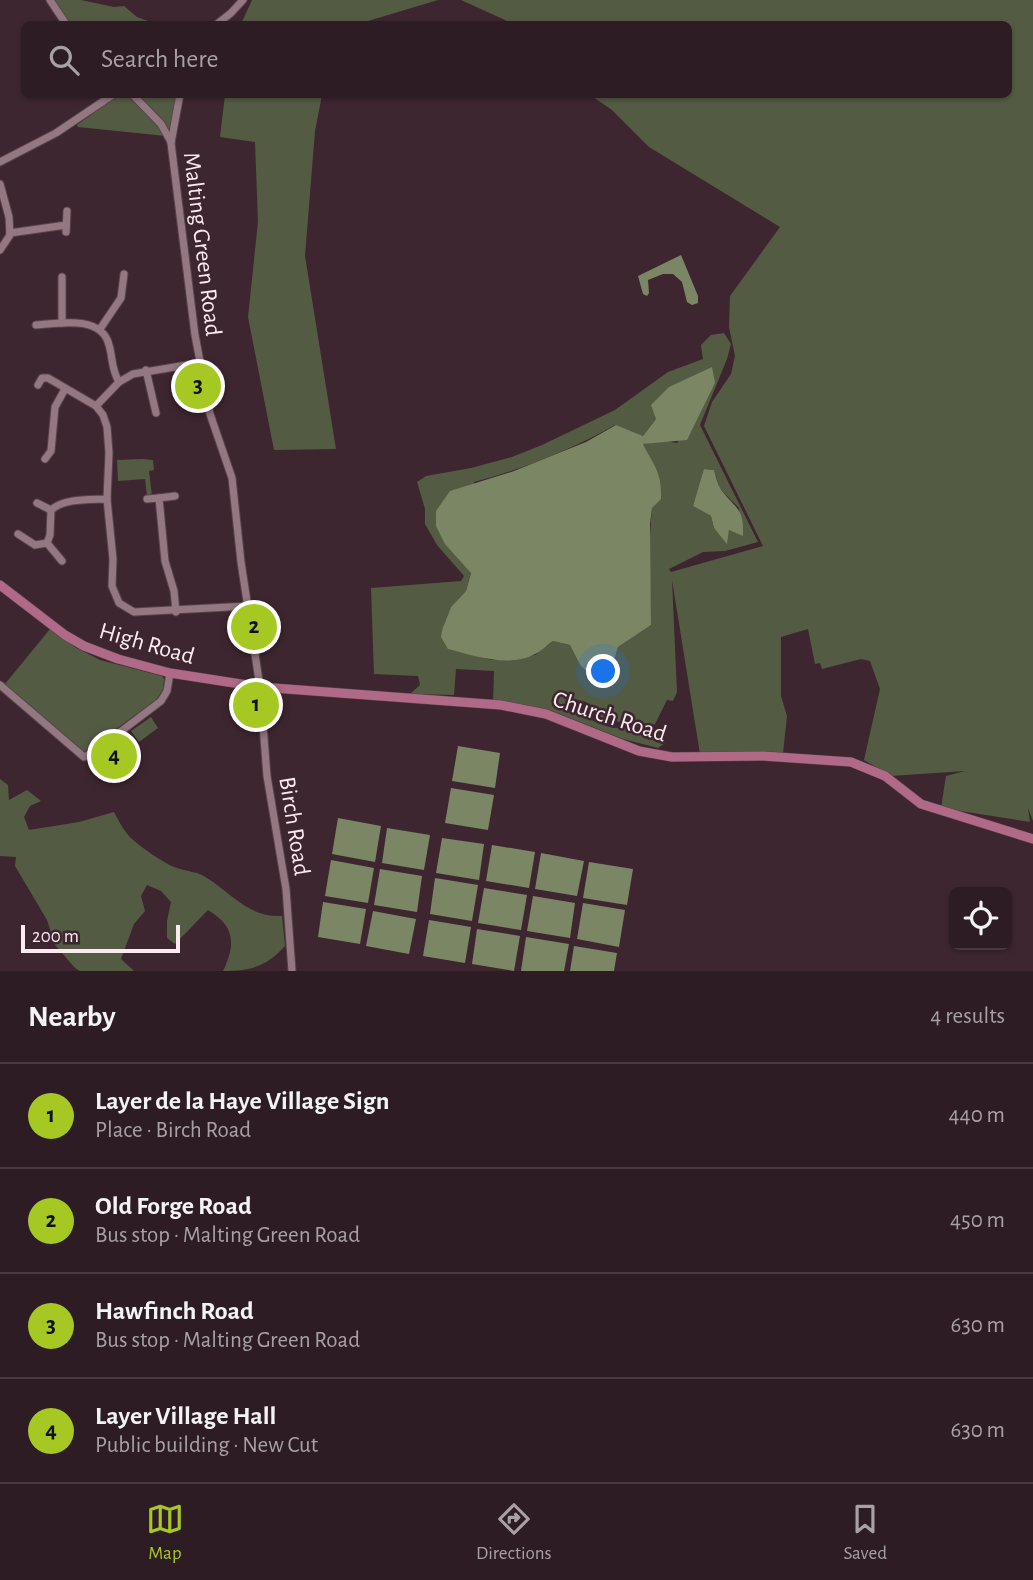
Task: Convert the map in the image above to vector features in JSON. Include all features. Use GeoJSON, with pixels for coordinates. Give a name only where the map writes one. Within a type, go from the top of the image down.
{"type":"FeatureCollection","features":[{"type":"Feature","properties":{"kind":"main road","name":"High Road"},"geometry":{"type":"LineString","coordinates":[[0,585],[65,635],[84,646],[170,673],[260,687]]}},
{"type":"Feature","properties":{"kind":"main road","name":"Church Road"},"geometry":{"type":"LineString","coordinates":[[260,687],[501,705],[546,714],[639,751],[672,757],[763,757],[851,762],[885,776],[922,804],[1033,839]]}},
{"type":"Feature","properties":{"kind":"street"},"geometry":{"type":"LineString","coordinates":[[50,0],[64,21]]}},
{"type":"Feature","properties":{"kind":"street"},"geometry":{"type":"LineString","coordinates":[[221,21],[243,0]]}},
{"type":"Feature","properties":{"kind":"street"},"geometry":{"type":"LineString","coordinates":[[0,162],[56,133],[108,98]]}},
{"type":"Feature","properties":{"kind":"street"},"geometry":{"type":"LineString","coordinates":[[136,98],[161,124],[171,143]]}},
{"type":"Feature","properties":{"kind":"street","name":"Malting Green Road"},"geometry":{"type":"LineString","coordinates":[[179,98],[171,143],[200,363],[210,414],[232,478],[260,687]]}},
{"type":"Feature","properties":{"kind":"street"},"geometry":{"type":"LineString","coordinates":[[0,184],[9,217],[10,233],[0,250]]}},
{"type":"Feature","properties":{"kind":"street"},"geometry":{"type":"LineString","coordinates":[[10,233],[66,229],[67,211]]}},
{"type":"Feature","properties":{"kind":"street"},"geometry":{"type":"LineString","coordinates":[[100,329],[121,298],[124,274]]}},
{"type":"Feature","properties":{"kind":"street"},"geometry":{"type":"LineString","coordinates":[[62,277],[62,323]]}},
{"type":"Feature","properties":{"kind":"street"},"geometry":{"type":"LineString","coordinates":[[36,325],[91,324],[100,329],[108,339],[112,368],[119,382]]}},
{"type":"Feature","properties":{"kind":"street"},"geometry":{"type":"LineString","coordinates":[[96,406],[119,382],[133,374],[200,363]]}},
{"type":"Feature","properties":{"kind":"street"},"geometry":{"type":"LineString","coordinates":[[146,370],[156,413]]}},
{"type":"Feature","properties":{"kind":"street"},"geometry":{"type":"LineString","coordinates":[[38,385],[42,378],[48,378],[96,406],[103,415],[109,453],[107,499],[114,595],[119,603],[134,612],[248,606]]}},
{"type":"Feature","properties":{"kind":"street"},"geometry":{"type":"LineString","coordinates":[[45,459],[51,451],[55,407],[65,389]]}},
{"type":"Feature","properties":{"kind":"street"},"geometry":{"type":"LineString","coordinates":[[147,499],[175,496]]}},
{"type":"Feature","properties":{"kind":"street"},"geometry":{"type":"LineString","coordinates":[[47,543],[51,510],[57,505],[80,498],[107,499]]}},
{"type":"Feature","properties":{"kind":"street"},"geometry":{"type":"LineString","coordinates":[[159,498],[165,561],[174,591],[176,611]]}},
{"type":"Feature","properties":{"kind":"street"},"geometry":{"type":"LineString","coordinates":[[37,503],[51,510]]}},
{"type":"Feature","properties":{"kind":"street"},"geometry":{"type":"LineString","coordinates":[[18,534],[35,545],[47,543]]}},
{"type":"Feature","properties":{"kind":"street"},"geometry":{"type":"LineString","coordinates":[[47,543],[62,561]]}},
{"type":"Feature","properties":{"kind":"street"},"geometry":{"type":"LineString","coordinates":[[0,685],[85,757],[161,701],[167,691],[170,673]]}},
{"type":"Feature","properties":{"kind":"street","name":"Birch Road"},"geometry":{"type":"LineString","coordinates":[[260,687],[266,766],[286,889],[292,971]]}},
{"type":"Feature","properties":{"kind":"shaded area"},"geometry":{"type":"Polygon","coordinates":[[[52,0],[81,0],[114,7],[124,6],[137,17],[148,21],[68,21],[52,0]]]}},
{"type":"Feature","properties":{"kind":"shaded area"},"geometry":{"type":"Polygon","coordinates":[[[252,0],[438,0],[368,21],[242,21],[252,0]]]}},
{"type":"Feature","properties":{"kind":"shaded area"},"geometry":{"type":"Polygon","coordinates":[[[461,0],[1033,0],[1033,821],[1028,808],[1030,822],[941,808],[946,776],[965,771],[891,776],[864,760],[880,689],[870,661],[861,659],[822,669],[820,663],[815,664],[808,629],[781,637],[781,696],[787,716],[783,753],[700,754],[672,580],[677,692],[673,701],[667,700],[655,724],[642,728],[601,717],[594,713],[586,702],[570,698],[569,708],[611,727],[626,727],[636,733],[658,733],[665,743],[658,748],[623,739],[552,711],[493,702],[494,671],[456,669],[454,695],[410,694],[420,685],[418,676],[374,674],[371,588],[461,581],[464,576],[437,545],[425,524],[425,509],[417,482],[426,476],[512,457],[615,410],[668,372],[703,359],[701,345],[711,335],[724,333],[731,344],[700,425],[758,542],[725,551],[703,552],[669,569],[671,572],[763,546],[704,426],[712,402],[731,374],[735,356],[729,327],[730,296],[780,227],[649,147],[612,110],[594,98],[1012,98],[1012,21],[506,21],[461,0]],[[715,383],[656,419],[643,436],[615,425],[546,458],[474,482],[462,562],[471,572],[466,591],[451,607],[443,627],[449,649],[492,660],[535,655],[553,641],[570,645],[580,665],[610,674],[618,647],[651,625],[649,550],[652,507],[646,450],[643,444],[666,441],[677,443],[715,383]],[[705,469],[693,506],[711,516],[714,528],[727,542],[729,530],[742,535],[739,508],[720,489],[714,470],[705,469]]]}},
{"type":"Feature","properties":{"kind":"shaded area"},"geometry":{"type":"Polygon","coordinates":[[[114,98],[131,98],[166,136],[78,127],[77,125],[114,98]]]}},
{"type":"Feature","properties":{"kind":"shaded area"},"geometry":{"type":"Polygon","coordinates":[[[139,98],[177,98],[170,132],[139,98]]]}},
{"type":"Feature","properties":{"kind":"shaded area"},"geometry":{"type":"Polygon","coordinates":[[[225,98],[321,98],[315,131],[305,256],[336,449],[274,450],[248,317],[258,222],[255,142],[220,137],[225,98]]]}},
{"type":"Feature","properties":{"kind":"shaded area"},"geometry":{"type":"Polygon","coordinates":[[[681,255],[698,296],[698,303],[692,305],[687,302],[682,282],[673,274],[663,274],[648,280],[649,293],[647,296],[643,294],[638,276],[681,255]]]}},
{"type":"Feature","properties":{"kind":"shaded area"},"geometry":{"type":"Polygon","coordinates":[[[712,367],[715,383],[687,440],[643,444],[656,470],[661,490],[661,499],[652,508],[650,524],[651,625],[618,647],[610,674],[593,677],[580,665],[570,645],[553,641],[535,654],[514,660],[492,659],[448,649],[441,637],[443,627],[451,607],[466,591],[471,573],[445,544],[436,526],[436,511],[450,491],[514,471],[586,442],[616,425],[643,436],[656,419],[651,405],[669,387],[712,367]]]}},
{"type":"Feature","properties":{"kind":"shaded area"},"geometry":{"type":"Polygon","coordinates":[[[117,460],[153,460],[154,470],[149,471],[152,496],[147,496],[145,479],[118,481],[117,460]]]}},
{"type":"Feature","properties":{"kind":"shaded area"},"geometry":{"type":"Polygon","coordinates":[[[704,469],[714,470],[721,489],[741,514],[743,536],[729,530],[727,544],[714,528],[711,516],[693,506],[704,469]]]}},
{"type":"Feature","properties":{"kind":"shaded area"},"geometry":{"type":"Polygon","coordinates":[[[50,629],[75,647],[100,660],[162,676],[163,689],[156,700],[84,752],[5,684],[50,629]]]}},
{"type":"Feature","properties":{"kind":"shaded area"},"geometry":{"type":"Polygon","coordinates":[[[151,717],[158,728],[139,742],[131,731],[151,717]]]}},
{"type":"Feature","properties":{"kind":"shaded area"},"geometry":{"type":"Polygon","coordinates":[[[458,746],[500,753],[495,788],[452,781],[458,746]]]}},
{"type":"Feature","properties":{"kind":"shaded area"},"geometry":{"type":"Polygon","coordinates":[[[0,779],[8,785],[9,800],[27,790],[41,801],[30,806],[24,817],[29,830],[79,822],[114,812],[129,836],[160,860],[203,876],[251,909],[271,916],[282,916],[285,946],[271,959],[257,966],[223,971],[231,944],[224,922],[208,910],[175,944],[167,938],[171,902],[161,891],[147,885],[141,896],[145,911],[134,924],[121,959],[134,971],[80,971],[55,945],[47,920],[15,866],[16,857],[0,856],[0,779]]]}},
{"type":"Feature","properties":{"kind":"shaded area"},"geometry":{"type":"Polygon","coordinates":[[[451,788],[494,795],[488,830],[445,823],[451,788]]]}},
{"type":"Feature","properties":{"kind":"shaded area"},"geometry":{"type":"Polygon","coordinates":[[[338,818],[381,826],[375,862],[332,854],[338,818]]]}},
{"type":"Feature","properties":{"kind":"shaded area"},"geometry":{"type":"Polygon","coordinates":[[[387,828],[430,835],[424,870],[382,863],[387,828]]]}},
{"type":"Feature","properties":{"kind":"shaded area"},"geometry":{"type":"Polygon","coordinates":[[[442,838],[484,844],[479,880],[436,873],[442,838]]]}},
{"type":"Feature","properties":{"kind":"shaded area"},"geometry":{"type":"Polygon","coordinates":[[[492,845],[535,852],[529,888],[486,881],[492,845]]]}},
{"type":"Feature","properties":{"kind":"shaded area"},"geometry":{"type":"Polygon","coordinates":[[[541,853],[584,861],[577,896],[535,889],[541,853]]]}},
{"type":"Feature","properties":{"kind":"shaded area"},"geometry":{"type":"Polygon","coordinates":[[[331,860],[374,868],[368,903],[325,896],[331,860]]]}},
{"type":"Feature","properties":{"kind":"shaded area"},"geometry":{"type":"Polygon","coordinates":[[[589,862],[633,869],[627,905],[583,898],[589,862]]]}},
{"type":"Feature","properties":{"kind":"shaded area"},"geometry":{"type":"Polygon","coordinates":[[[380,869],[422,876],[417,912],[374,905],[380,869]]]}},
{"type":"Feature","properties":{"kind":"shaded area"},"geometry":{"type":"Polygon","coordinates":[[[435,878],[478,885],[472,921],[430,914],[435,878]]]}},
{"type":"Feature","properties":{"kind":"shaded area"},"geometry":{"type":"Polygon","coordinates":[[[484,888],[527,895],[521,930],[478,923],[484,888]]]}},
{"type":"Feature","properties":{"kind":"shaded area"},"geometry":{"type":"Polygon","coordinates":[[[533,896],[575,903],[570,938],[527,931],[533,896]]]}},
{"type":"Feature","properties":{"kind":"shaded area"},"geometry":{"type":"Polygon","coordinates":[[[323,902],[366,909],[360,944],[318,937],[323,902]]]}},
{"type":"Feature","properties":{"kind":"shaded area"},"geometry":{"type":"Polygon","coordinates":[[[583,903],[625,910],[619,947],[577,939],[583,903]]]}},
{"type":"Feature","properties":{"kind":"shaded area"},"geometry":{"type":"Polygon","coordinates":[[[373,911],[416,919],[409,954],[366,946],[373,911]]]}},
{"type":"Feature","properties":{"kind":"shaded area"},"geometry":{"type":"Polygon","coordinates":[[[429,920],[471,927],[465,963],[423,956],[429,920]]]}},
{"type":"Feature","properties":{"kind":"shaded area"},"geometry":{"type":"Polygon","coordinates":[[[477,929],[520,936],[514,971],[472,964],[477,929]]]}},
{"type":"Feature","properties":{"kind":"shaded area"},"geometry":{"type":"Polygon","coordinates":[[[526,937],[569,944],[564,971],[521,971],[526,937]]]}},
{"type":"Feature","properties":{"kind":"shaded area"},"geometry":{"type":"Polygon","coordinates":[[[574,946],[617,953],[614,971],[570,971],[574,946]]]}},
{"type":"Feature","properties":{"kind":"place","name":"Hawfinch Road"},"geometry":{"type":"Point","coordinates":[198,386]}},
{"type":"Feature","properties":{"kind":"place","name":"Old Forge Road"},"geometry":{"type":"Point","coordinates":[254,627]}},
{"type":"Feature","properties":{"kind":"place","name":"Layer de la Haye Village Sign"},"geometry":{"type":"Point","coordinates":[256,705]}},
{"type":"Feature","properties":{"kind":"place","name":"Layer Village Hall"},"geometry":{"type":"Point","coordinates":[114,756]}}]}
